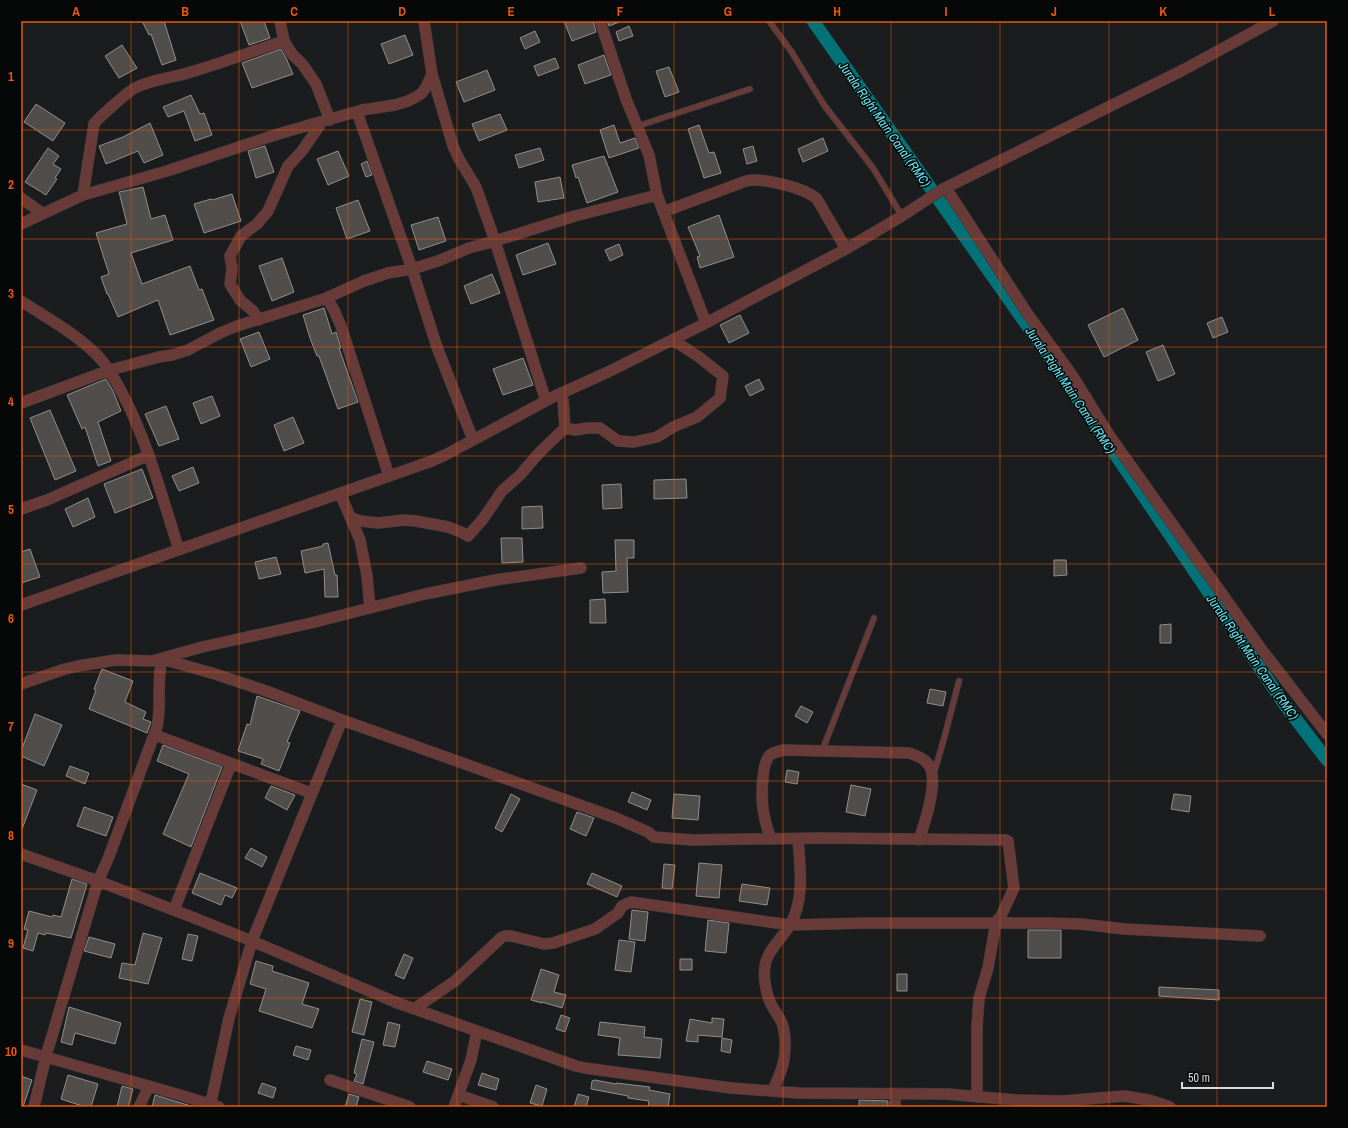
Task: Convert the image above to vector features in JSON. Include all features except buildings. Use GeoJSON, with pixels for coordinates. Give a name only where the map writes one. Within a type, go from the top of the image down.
{"type":"FeatureCollection","features":[{"type":"Feature","properties":{"kind":"street"},"geometry":{"type":"LineString","coordinates":[[280,21],[284,41],[292,54],[303,65],[316,84],[326,121]]}},
{"type":"Feature","properties":{"kind":"street"},"geometry":{"type":"LineString","coordinates":[[424,21],[432,74],[454,146],[459,159],[476,187],[496,241],[546,401]]}},
{"type":"Feature","properties":{"kind":"street"},"geometry":{"type":"LineString","coordinates":[[600,21],[626,99],[638,126],[652,167],[657,195],[706,323]]}},
{"type":"Feature","properties":{"kind":"street"},"geometry":{"type":"LineString","coordinates":[[21,605],[432,461],[561,393],[608,372],[706,323],[846,249],[903,215],[944,188],[1183,70],[1273,21]]}},
{"type":"Feature","properties":{"kind":"street"},"geometry":{"type":"LineString","coordinates":[[83,195],[94,124],[96,120],[108,112],[133,88],[191,72],[284,41]]}},
{"type":"Feature","properties":{"kind":"street"},"geometry":{"type":"LineString","coordinates":[[21,224],[83,195],[167,171],[278,134],[357,112],[395,105],[416,97],[426,87],[432,74]]}},
{"type":"Feature","properties":{"kind":"street"},"geometry":{"type":"LineString","coordinates":[[357,112],[412,269],[437,347],[473,440]]}},
{"type":"Feature","properties":{"kind":"street"},"geometry":{"type":"LineString","coordinates":[[259,320],[253,311],[240,300],[230,284],[232,269],[230,256],[242,236],[257,224],[268,211],[288,166],[326,121]]}},
{"type":"Feature","properties":{"kind":"street"},"geometry":{"type":"LineString","coordinates":[[664,212],[746,181],[754,179],[761,180],[811,194],[817,199],[846,249]]}},
{"type":"Feature","properties":{"kind":"street"},"geometry":{"type":"LineString","coordinates":[[944,188],[1027,313],[1072,375],[1109,434],[1262,650],[1327,734]]}},
{"type":"Feature","properties":{"kind":"street"},"geometry":{"type":"LineString","coordinates":[[21,402],[110,370],[188,350],[231,328],[327,298],[382,275],[412,269],[438,261],[463,250],[575,216],[657,195]]}},
{"type":"Feature","properties":{"kind":"street"},"geometry":{"type":"LineString","coordinates":[[21,198],[42,214]]}},
{"type":"Feature","properties":{"kind":"street"},"geometry":{"type":"LineString","coordinates":[[327,298],[341,326],[389,476]]}},
{"type":"Feature","properties":{"kind":"street"},"geometry":{"type":"LineString","coordinates":[[21,300],[70,332],[98,356],[110,370],[131,411],[149,455],[179,550]]}},
{"type":"Feature","properties":{"kind":"street"},"geometry":{"type":"LineString","coordinates":[[565,428],[575,430],[600,428],[618,441],[634,442],[657,437],[673,427],[697,417],[711,407],[720,398],[722,376],[704,360],[673,340]]}},
{"type":"Feature","properties":{"kind":"street"},"geometry":{"type":"LineString","coordinates":[[561,393],[565,428]]}},
{"type":"Feature","properties":{"kind":"street"},"geometry":{"type":"LineString","coordinates":[[351,518],[378,523],[404,520],[416,521],[448,527],[468,536],[483,519],[502,491],[520,475],[540,452],[565,428]]}},
{"type":"Feature","properties":{"kind":"street"},"geometry":{"type":"LineString","coordinates":[[21,509],[46,500],[149,455]]}},
{"type":"Feature","properties":{"kind":"street"},"geometry":{"type":"LineString","coordinates":[[340,493],[360,540],[364,555],[370,608]]}},
{"type":"Feature","properties":{"kind":"street"},"geometry":{"type":"LineString","coordinates":[[21,684],[78,666],[116,660],[147,661],[162,659],[202,647],[312,623],[426,594],[496,580],[581,568]]}},
{"type":"Feature","properties":{"kind":"street"},"geometry":{"type":"LineString","coordinates":[[162,659],[253,686],[342,720],[616,818],[648,832],[654,837],[692,840],[1004,839],[1008,841],[1014,888],[1001,916],[996,922],[988,968],[980,998],[977,1026],[977,1097]]}},
{"type":"Feature","properties":{"kind":"street"},"geometry":{"type":"LineString","coordinates":[[34,1107],[46,1056],[98,881],[108,859],[160,717],[159,673],[162,659]]}},
{"type":"Feature","properties":{"kind":"street"},"geometry":{"type":"LineString","coordinates":[[21,1050],[149,1086],[213,1106],[229,1018],[252,941],[342,720]]}},
{"type":"Feature","properties":{"kind":"street"},"geometry":{"type":"LineString","coordinates":[[155,734],[231,764],[312,793]]}},
{"type":"Feature","properties":{"kind":"street"},"geometry":{"type":"LineString","coordinates":[[771,839],[764,814],[763,802],[763,783],[767,760],[770,755],[778,751],[822,751],[910,753],[923,759],[929,765],[932,779],[928,814],[920,840]]}},
{"type":"Feature","properties":{"kind":"street"},"geometry":{"type":"LineString","coordinates":[[174,910],[231,764]]}},
{"type":"Feature","properties":{"kind":"street"},"geometry":{"type":"LineString","coordinates":[[773,1090],[785,1060],[785,1043],[784,1028],[770,1002],[765,984],[765,966],[770,954],[790,925],[796,912],[800,896],[798,839]]}},
{"type":"Feature","properties":{"kind":"street"},"geometry":{"type":"LineString","coordinates":[[21,854],[174,910],[414,1009],[585,1068],[730,1088],[799,1093],[947,1094],[1016,1100],[1063,1101],[1124,1096],[1149,1100],[1170,1107]]}},
{"type":"Feature","properties":{"kind":"street"},"geometry":{"type":"LineString","coordinates":[[414,1009],[455,981],[502,937],[511,936],[544,944],[553,943],[595,929],[618,913],[622,906],[626,903],[646,904],[790,925],[996,922],[1081,924],[1124,929],[1260,936]]}},
{"type":"Feature","properties":{"kind":"street"},"geometry":{"type":"LineString","coordinates":[[454,1107],[471,1060],[477,1031]]}},
{"type":"Feature","properties":{"kind":"street"},"geometry":{"type":"LineString","coordinates":[[330,1080],[410,1107]]}},
{"type":"Feature","properties":{"kind":"street"},"geometry":{"type":"LineString","coordinates":[[139,1107],[149,1086]]}},
{"type":"Feature","properties":{"kind":"street"},"geometry":{"type":"LineString","coordinates":[[895,1094],[895,1107]]}},
{"type":"Feature","properties":{"kind":"street"},"geometry":{"type":"LineString","coordinates":[[458,1095],[493,1107]]}},
{"type":"Feature","properties":{"kind":"lane"},"geometry":{"type":"LineString","coordinates":[[770,21],[791,51],[824,105],[872,168],[903,215]]}},
{"type":"Feature","properties":{"kind":"lane"},"geometry":{"type":"LineString","coordinates":[[638,126],[750,89]]}},
{"type":"Feature","properties":{"kind":"lane"},"geometry":{"type":"LineString","coordinates":[[822,751],[874,618]]}},
{"type":"Feature","properties":{"kind":"lane"},"geometry":{"type":"LineString","coordinates":[[932,779],[946,735],[959,681]]}},
{"type":"Feature","properties":{"kind":"waterway","name":"Jurala Right Main Canal (RMC)"},"geometry":{"type":"LineString","coordinates":[[813,21],[1048,355],[1285,705],[1327,760]]}}]}
